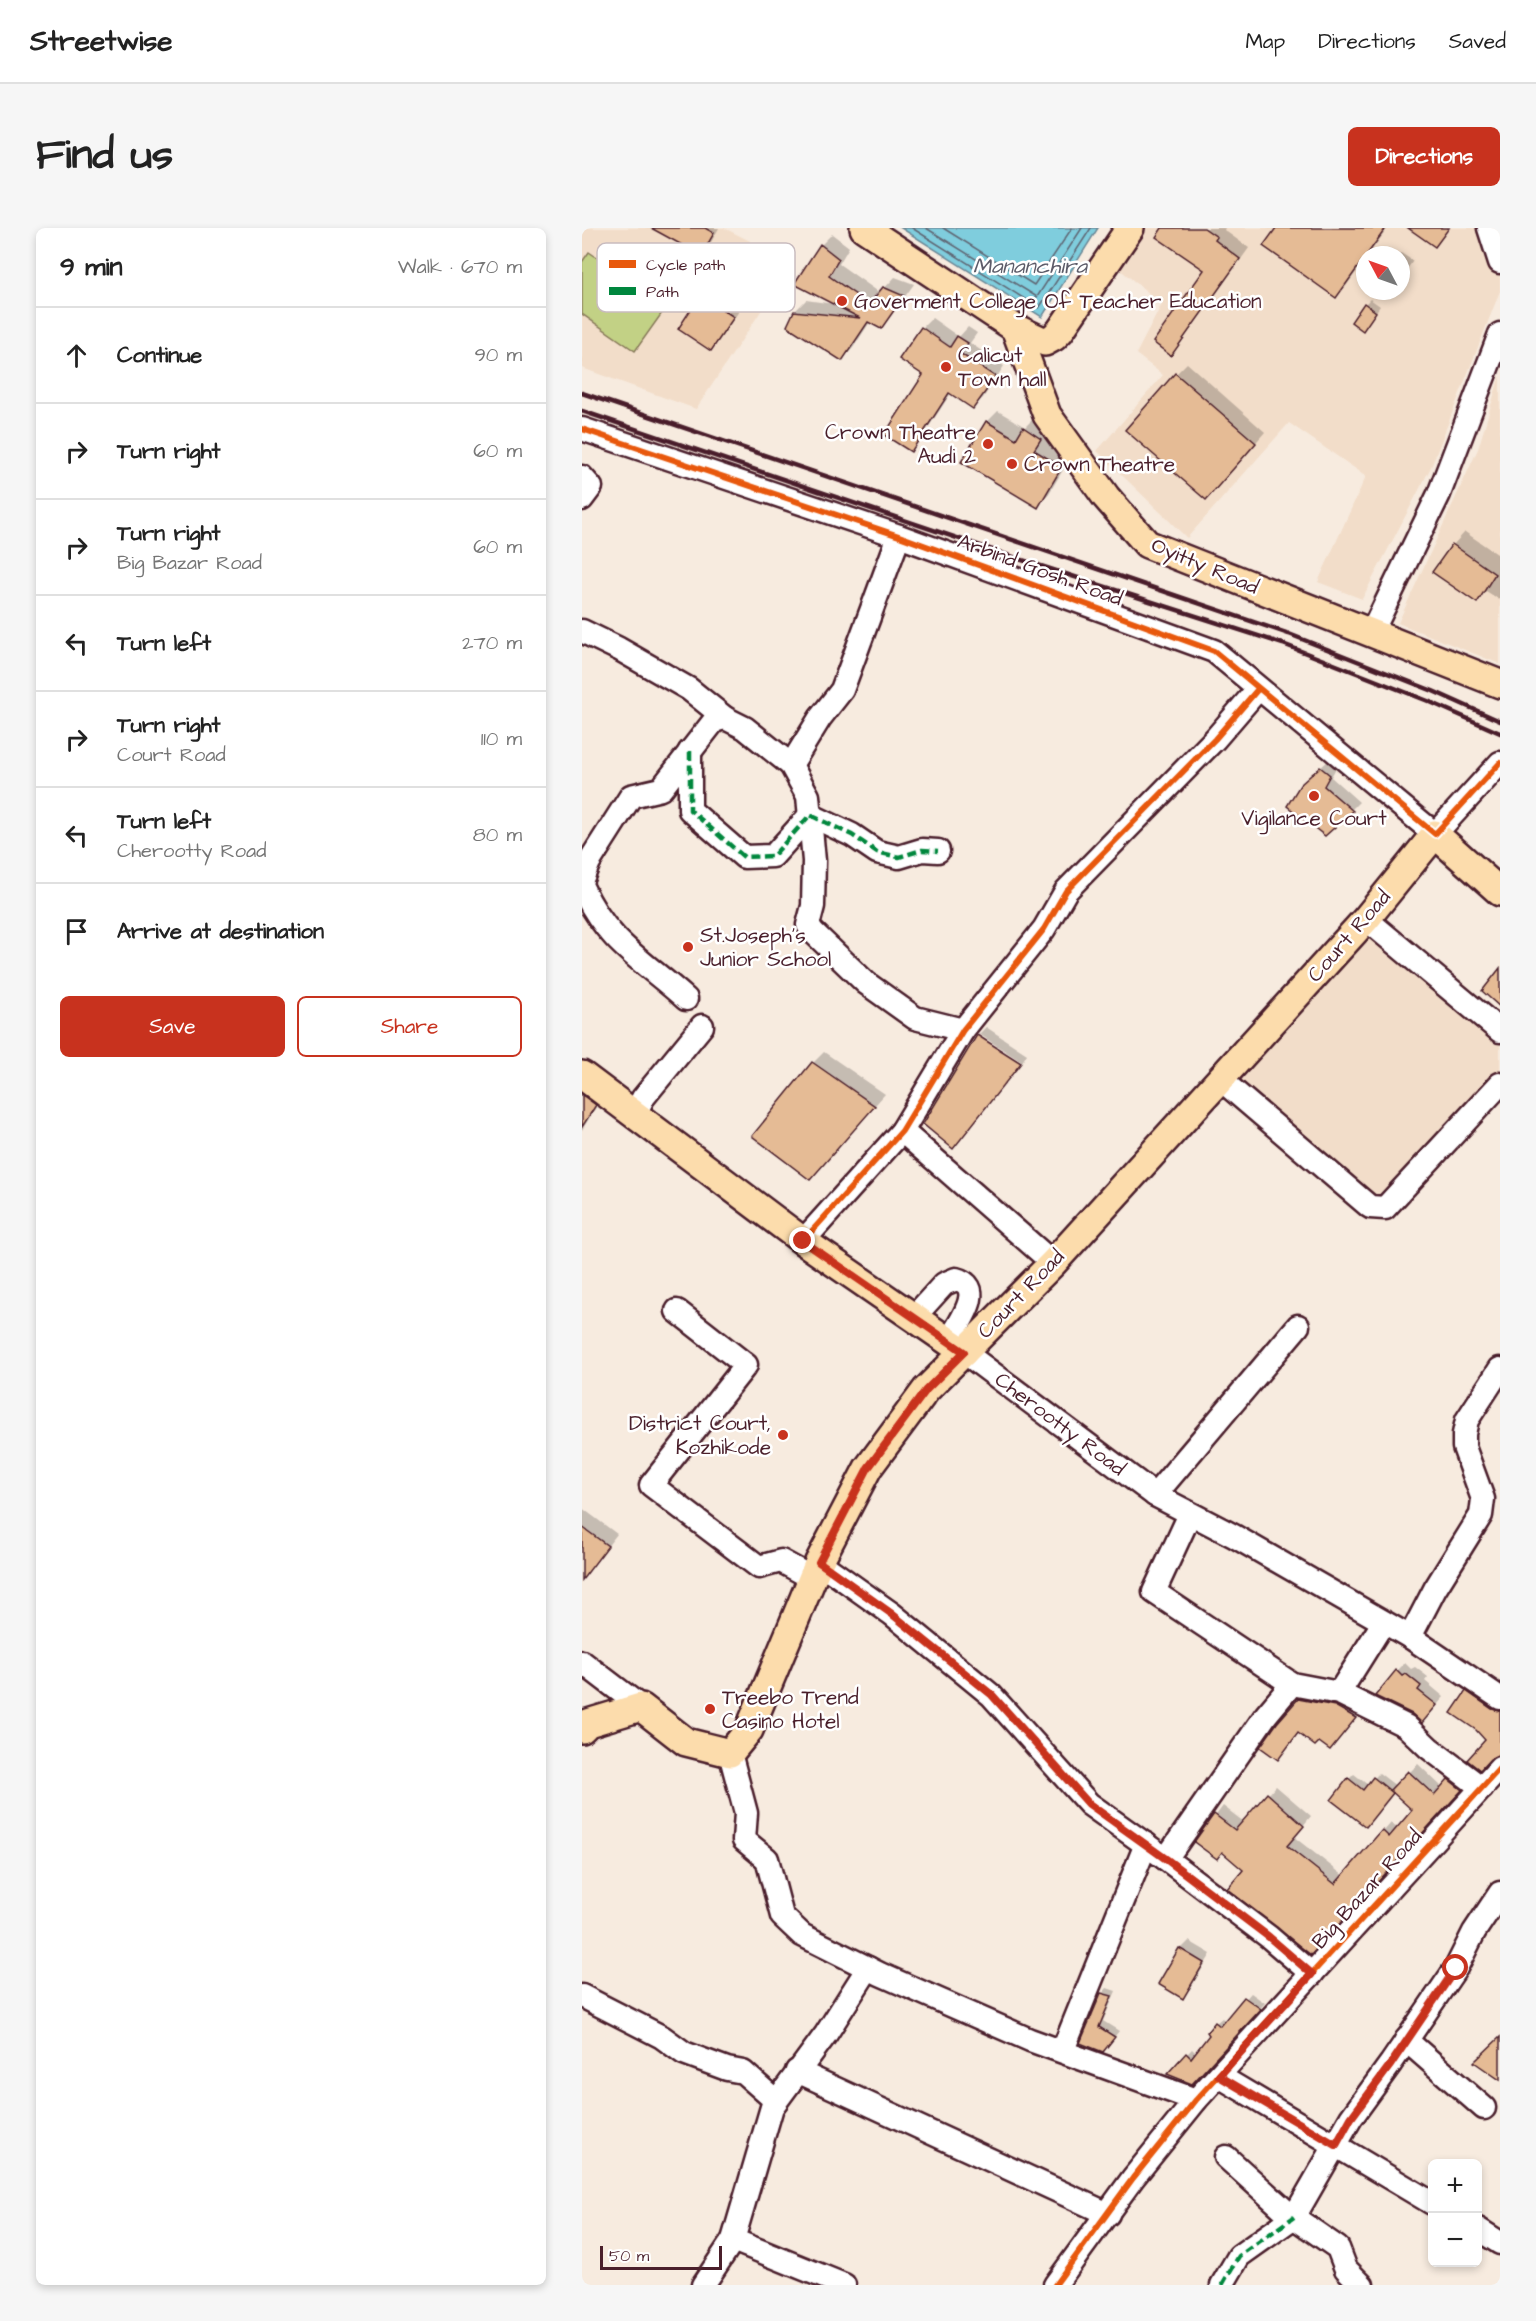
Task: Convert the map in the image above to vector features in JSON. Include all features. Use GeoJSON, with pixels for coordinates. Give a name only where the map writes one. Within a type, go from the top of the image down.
{"type":"FeatureCollection","features":[{"type":"Feature","properties":{"kind":"main road"},"geometry":{"type":"LineString","coordinates":[[864,228],[1015,328],[1045,342],[1054,338],[1130,228]]}},
{"type":"Feature","properties":{"kind":"main road","name":"Oyitty Road"},"geometry":{"type":"LineString","coordinates":[[1015,328],[1047,415],[1106,497],[1147,544],[1500,684]]}},
{"type":"Feature","properties":{"kind":"main road"},"geometry":{"type":"LineString","coordinates":[[1435,834],[1500,892]]}},
{"type":"Feature","properties":{"kind":"main road","name":"Court Road"},"geometry":{"type":"LineString","coordinates":[[730,1753],[749,1730],[816,1570],[868,1468],[957,1347],[1053,1263],[1366,919],[1435,834]]}},
{"type":"Feature","properties":{"kind":"main road","name":"Cherootty Road"},"geometry":{"type":"LineString","coordinates":[[582,1075],[803,1241],[957,1347]]}},
{"type":"Feature","properties":{"kind":"main road"},"geometry":{"type":"LineString","coordinates":[[582,1729],[588,1723],[641,1707],[686,1742],[730,1753]]}},
{"type":"Feature","properties":{"kind":"street"},"geometry":{"type":"LineString","coordinates":[[1489,228],[1500,262]]}},
{"type":"Feature","properties":{"kind":"street"},"geometry":{"type":"LineString","coordinates":[[1371,634],[1439,494],[1500,334]]}},
{"type":"Feature","properties":{"kind":"street","name":"Arbind Gosh Road"},"geometry":{"type":"LineString","coordinates":[[582,429],[898,536],[1214,651],[1435,834]]}},
{"type":"Feature","properties":{"kind":"street"},"geometry":{"type":"LineString","coordinates":[[582,477],[591,487],[582,500]]}},
{"type":"Feature","properties":{"kind":"street"},"geometry":{"type":"LineString","coordinates":[[791,765],[820,718],[842,690],[898,536]]}},
{"type":"Feature","properties":{"kind":"street"},"geometry":{"type":"LineString","coordinates":[[582,631],[619,649],[689,689],[725,718],[745,728],[791,765],[808,796],[814,861],[813,906],[808,925],[866,983],[915,1018],[963,1030]]}},
{"type":"Feature","properties":{"kind":"street"},"geometry":{"type":"LineString","coordinates":[[803,1241],[902,1131],[963,1030],[1044,929],[1066,891],[1215,739],[1258,689]]}},
{"type":"Feature","properties":{"kind":"street"},"geometry":{"type":"LineString","coordinates":[[582,879],[631,796],[661,789],[714,721],[725,718]]}},
{"type":"Feature","properties":{"kind":"street"},"geometry":{"type":"LineString","coordinates":[[690,752],[690,810],[744,857],[773,856],[810,815]]}},
{"type":"Feature","properties":{"kind":"street","name":"Court Road"},"geometry":{"type":"LineString","coordinates":[[1435,834],[1499,765]]}},
{"type":"Feature","properties":{"kind":"street"},"geometry":{"type":"LineString","coordinates":[[810,815],[852,835],[877,852],[898,857],[922,850],[938,851]]}},
{"type":"Feature","properties":{"kind":"street"},"geometry":{"type":"LineString","coordinates":[[582,887],[592,910],[608,931],[634,958],[664,979],[686,999]]}},
{"type":"Feature","properties":{"kind":"street"},"geometry":{"type":"LineString","coordinates":[[1366,919],[1500,1031]]}},
{"type":"Feature","properties":{"kind":"street"},"geometry":{"type":"LineString","coordinates":[[635,1114],[643,1098],[702,1026]]}},
{"type":"Feature","properties":{"kind":"street"},"geometry":{"type":"LineString","coordinates":[[1220,1079],[1370,1207],[1385,1208],[1500,1084]]}},
{"type":"Feature","properties":{"kind":"street"},"geometry":{"type":"LineString","coordinates":[[902,1131],[1053,1263]]}},
{"type":"Feature","properties":{"kind":"street"},"geometry":{"type":"LineString","coordinates":[[914,1317],[944,1284],[956,1279],[962,1280],[971,1289],[971,1295],[957,1347]]}},
{"type":"Feature","properties":{"kind":"street"},"geometry":{"type":"LineString","coordinates":[[677,1311],[746,1365],[651,1485],[759,1567],[781,1561],[816,1570],[892,1614],[992,1695],[1089,1804],[1269,1937],[1312,1974]]}},
{"type":"Feature","properties":{"kind":"street"},"geometry":{"type":"LineString","coordinates":[[1155,1495],[1298,1326]]}},
{"type":"Feature","properties":{"kind":"street","name":"Cherootty Road"},"geometry":{"type":"LineString","coordinates":[[957,1347],[1155,1495],[1234,1536],[1410,1637],[1500,1698]]}},
{"type":"Feature","properties":{"kind":"street"},"geometry":{"type":"LineString","coordinates":[[1410,1637],[1435,1589],[1481,1515],[1492,1502],[1478,1482],[1464,1447],[1464,1434],[1467,1420],[1500,1369]]}},
{"type":"Feature","properties":{"kind":"street"},"geometry":{"type":"LineString","coordinates":[[1190,1514],[1154,1592],[1292,1684],[1339,1693],[1406,1726],[1430,1749],[1482,1788]]}},
{"type":"Feature","properties":{"kind":"street"},"geometry":{"type":"LineString","coordinates":[[1339,1693],[1383,1623]]}},
{"type":"Feature","properties":{"kind":"street"},"geometry":{"type":"LineString","coordinates":[[582,1662],[641,1707]]}},
{"type":"Feature","properties":{"kind":"street"},"geometry":{"type":"LineString","coordinates":[[1166,1859],[1266,1715],[1292,1684]]}},
{"type":"Feature","properties":{"kind":"street"},"geometry":{"type":"LineString","coordinates":[[730,1753],[746,1813],[744,1840],[767,1859],[782,1916],[802,1935],[868,1968],[1030,2040],[1063,2050],[1196,2100]]}},
{"type":"Feature","properties":{"kind":"street","name":"Big Bazar Road"},"geometry":{"type":"LineString","coordinates":[[1055,2285],[1133,2178],[1196,2100],[1500,1768]]}},
{"type":"Feature","properties":{"kind":"street"},"geometry":{"type":"LineString","coordinates":[[1063,2050],[1146,1844]]}},
{"type":"Feature","properties":{"kind":"street"},"geometry":{"type":"LineString","coordinates":[[1222,2285],[1239,2256],[1294,2217],[1351,2118],[1456,1968],[1474,1932],[1500,1893]]}},
{"type":"Feature","properties":{"kind":"street"},"geometry":{"type":"LineString","coordinates":[[703,2285],[733,2240],[772,2106],[826,2034],[868,1968]]}},
{"type":"Feature","properties":{"kind":"street"},"geometry":{"type":"LineString","coordinates":[[582,1996],[662,2037],[684,2053],[727,2069],[743,2072],[776,2101]]}},
{"type":"Feature","properties":{"kind":"street"},"geometry":{"type":"LineString","coordinates":[[1406,2040],[1484,2108]]}},
{"type":"Feature","properties":{"kind":"street"},"geometry":{"type":"LineString","coordinates":[[797,2071],[1108,2214]]}},
{"type":"Feature","properties":{"kind":"street"},"geometry":{"type":"LineString","coordinates":[[1219,2076],[1428,2200]]}},
{"type":"Feature","properties":{"kind":"street"},"geometry":{"type":"LineString","coordinates":[[1226,2157],[1294,2217],[1338,2248],[1346,2269],[1362,2285]]}},
{"type":"Feature","properties":{"kind":"street"},"geometry":{"type":"LineString","coordinates":[[1482,2231],[1500,2242]]}},
{"type":"Feature","properties":{"kind":"street"},"geometry":{"type":"LineString","coordinates":[[733,2240],[844,2285]]}},
{"type":"Feature","properties":{"kind":"shaded area"},"geometry":{"type":"Polygon","coordinates":[[[582,228],[724,228],[750,241],[750,243],[597,243],[597,312],[760,312],[696,409],[582,368],[582,228]]]}},
{"type":"Feature","properties":{"kind":"shaded area"},"geometry":{"type":"Polygon","coordinates":[[[1144,228],[1481,228],[1495,258],[1500,278],[1500,291],[1431,467],[1362,599],[1318,582],[1366,476],[1289,423],[1187,538],[1097,451],[1163,375],[1136,354],[1162,304],[1118,268],[1144,228]]]}},
{"type":"Feature","properties":{"kind":"shaded area"},"geometry":{"type":"Polygon","coordinates":[[[1500,375],[1500,664],[1398,623],[1478,449],[1500,375]]]}},
{"type":"Feature","properties":{"kind":"shaded area"},"geometry":{"type":"Polygon","coordinates":[[[1371,927],[1500,1039],[1500,1070],[1379,1203],[1237,1081],[1371,927]]]}},
{"type":"Feature","properties":{"kind":"green space"},"geometry":{"type":"Polygon","coordinates":[[[589,252],[597,258],[597,312],[663,312],[635,351],[582,314],[582,262],[589,252]]]}},
{"type":"Feature","properties":{"kind":"water","name":"Mananchira"},"geometry":{"type":"Polygon","coordinates":[[[901,228],[1098,228],[1042,317],[901,228]]]}},
{"type":"Feature","properties":{"kind":"building"},"geometry":{"type":"Polygon","coordinates":[[[651,228],[705,228],[714,233],[708,243],[678,243],[651,228]]]}},
{"type":"Feature","properties":{"kind":"building"},"geometry":{"type":"Polygon","coordinates":[[[1162,228],[1204,228],[1217,237],[1215,240],[1240,259],[1171,356],[1153,342],[1204,270],[1156,237],[1162,228]]]}},
{"type":"Feature","properties":{"kind":"building"},"geometry":{"type":"Polygon","coordinates":[[[1276,228],[1386,228],[1373,246],[1356,246],[1356,270],[1336,298],[1263,246],[1276,228]]]}},
{"type":"Feature","properties":{"kind":"building"},"geometry":{"type":"Polygon","coordinates":[[[1408,228],[1449,228],[1435,247],[1408,228]]]}},
{"type":"Feature","properties":{"kind":"building","name":"Goverment College Of Teacher Education"},"geometry":{"type":"Polygon","coordinates":[[[820,244],[839,259],[829,276],[869,304],[883,287],[904,296],[881,329],[868,322],[842,361],[787,326],[795,311],[860,318],[795,285],[820,244]]]}},
{"type":"Feature","properties":{"kind":"building"},"geometry":{"type":"Polygon","coordinates":[[[1364,303],[1376,312],[1363,331],[1351,322],[1364,303]]]}},
{"type":"Feature","properties":{"kind":"building"},"geometry":{"type":"Polygon","coordinates":[[[689,312],[726,312],[734,317],[711,351],[678,329],[689,312]]]}},
{"type":"Feature","properties":{"kind":"building","name":"Calicut Town hall"},"geometry":{"type":"Polygon","coordinates":[[[921,327],[950,347],[957,336],[968,343],[961,354],[996,377],[973,409],[949,393],[911,452],[884,435],[923,375],[899,359],[921,327]]]}},
{"type":"Feature","properties":{"kind":"building"},"geometry":{"type":"Polygon","coordinates":[[[1175,373],[1256,443],[1206,500],[1125,430],[1175,373]]]}},
{"type":"Feature","properties":{"kind":"building","name":"Crown Theatre"},"geometry":{"type":"Polygon","coordinates":[[[986,421],[1016,439],[1023,427],[1041,439],[1034,450],[1062,467],[1038,508],[961,462],[986,421]]]}},
{"type":"Feature","properties":{"kind":"building"},"geometry":{"type":"Polygon","coordinates":[[[1452,544],[1495,574],[1477,603],[1432,572],[1452,544]]]}},
{"type":"Feature","properties":{"kind":"building","name":"Vigilance Court"},"geometry":{"type":"Polygon","coordinates":[[[1320,767],[1330,775],[1324,786],[1353,811],[1325,836],[1287,806],[1300,785],[1320,767]]]}},
{"type":"Feature","properties":{"kind":"building"},"geometry":{"type":"Polygon","coordinates":[[[1500,968],[1500,1007],[1482,991],[1500,968]]]}},
{"type":"Feature","properties":{"kind":"building"},"geometry":{"type":"Polygon","coordinates":[[[977,1035],[1021,1063],[953,1149],[923,1124],[977,1035]]]}},
{"type":"Feature","properties":{"kind":"building"},"geometry":{"type":"Polygon","coordinates":[[[812,1062],[875,1106],[810,1180],[752,1136],[812,1062]]]}},
{"type":"Feature","properties":{"kind":"building"},"geometry":{"type":"Polygon","coordinates":[[[582,1095],[596,1105],[582,1127],[582,1095]]]}},
{"type":"Feature","properties":{"kind":"building"},"geometry":{"type":"Polygon","coordinates":[[[582,1527],[608,1546],[582,1580],[582,1527]]]}},
{"type":"Feature","properties":{"kind":"building"},"geometry":{"type":"Polygon","coordinates":[[[1396,1670],[1402,1676],[1406,1674],[1421,1686],[1418,1690],[1437,1705],[1422,1723],[1412,1714],[1375,1696],[1396,1670]]]}},
{"type":"Feature","properties":{"kind":"building"},"geometry":{"type":"Polygon","coordinates":[[[1466,1691],[1492,1709],[1500,1711],[1500,1754],[1490,1759],[1480,1770],[1467,1760],[1485,1740],[1476,1730],[1451,1713],[1466,1691]]]}},
{"type":"Feature","properties":{"kind":"building"},"geometry":{"type":"Polygon","coordinates":[[[1298,1699],[1335,1706],[1356,1718],[1330,1750],[1319,1742],[1315,1746],[1298,1733],[1278,1760],[1260,1747],[1298,1699]]]}},
{"type":"Feature","properties":{"kind":"building"},"geometry":{"type":"Polygon","coordinates":[[[1408,1771],[1434,1795],[1448,1779],[1462,1790],[1311,1955],[1227,1889],[1243,1870],[1222,1852],[1217,1859],[1194,1842],[1214,1814],[1235,1830],[1267,1793],[1304,1826],[1287,1846],[1335,1884],[1382,1830],[1389,1837],[1412,1810],[1390,1790],[1408,1771]]]}},
{"type":"Feature","properties":{"kind":"building"},"geometry":{"type":"Polygon","coordinates":[[[1373,1777],[1393,1793],[1366,1827],[1331,1800],[1348,1778],[1363,1790],[1373,1777]]]}},
{"type":"Feature","properties":{"kind":"building"},"geometry":{"type":"Polygon","coordinates":[[[1179,1948],[1204,1963],[1183,1999],[1158,1984],[1179,1948]]]}},
{"type":"Feature","properties":{"kind":"building"},"geometry":{"type":"Polygon","coordinates":[[[1101,1993],[1112,1996],[1099,2027],[1115,2037],[1103,2052],[1080,2043],[1101,1993]]]}},
{"type":"Feature","properties":{"kind":"building"},"geometry":{"type":"Polygon","coordinates":[[[1244,1997],[1261,2009],[1192,2084],[1167,2074],[1186,2053],[1191,2058],[1209,2035],[1207,2032],[1215,2022],[1220,2026],[1244,1997]]]}},
{"type":"Feature","properties":{"kind":"building"},"geometry":{"type":"Polygon","coordinates":[[[1500,2037],[1500,2080],[1474,2062],[1500,2037]]]}},
{"type":"Feature","properties":{"kind":"railway"},"geometry":{"type":"LineString","coordinates":[[582,393],[1289,634],[1433,691],[1500,721]]}},
{"type":"Feature","properties":{"kind":"railway"},"geometry":{"type":"LineString","coordinates":[[582,411],[1019,559],[1283,644],[1428,701],[1500,733]]}},
{"type":"Feature","properties":{"kind":"marked path"},"geometry":{"type":"LineString","coordinates":[[690,751],[690,810],[744,857],[773,856],[810,815],[852,835],[877,852],[899,857],[922,850],[938,851]]}},
{"type":"Feature","properties":{"kind":"marked path"},"geometry":{"type":"LineString","coordinates":[[1222,2285],[1239,2256],[1294,2217]]}},
{"type":"Feature","properties":{"kind":"cycle path"},"geometry":{"type":"LineString","coordinates":[[582,429],[899,536],[1214,651],[1435,834],[1500,763]]}},
{"type":"Feature","properties":{"kind":"cycle path"},"geometry":{"type":"LineString","coordinates":[[803,1241],[902,1131],[963,1030],[1044,929],[1066,891],[1215,739],[1258,689]]}},
{"type":"Feature","properties":{"kind":"cycle path"},"geometry":{"type":"LineString","coordinates":[[1055,2285],[1133,2178],[1196,2100],[1500,1768]]}},
{"type":"Feature","properties":{"kind":"place","name":"Goverment College Of Teacher Education"},"geometry":{"type":"Point","coordinates":[842,301]}},
{"type":"Feature","properties":{"kind":"place","name":"Calicut Town hall"},"geometry":{"type":"Point","coordinates":[946,367]}},
{"type":"Feature","properties":{"kind":"place","name":"Crown Theatre Audi 2"},"geometry":{"type":"Point","coordinates":[988,444]}},
{"type":"Feature","properties":{"kind":"place","name":"Crown Theatre"},"geometry":{"type":"Point","coordinates":[1012,464]}},
{"type":"Feature","properties":{"kind":"place","name":"Vigilance Court"},"geometry":{"type":"Point","coordinates":[1314,796]}},
{"type":"Feature","properties":{"kind":"place","name":"St.Joseph's Junior School"},"geometry":{"type":"Point","coordinates":[688,947]}},
{"type":"Feature","properties":{"kind":"place","name":"District Court, Kozhikode"},"geometry":{"type":"Point","coordinates":[783,1435]}},
{"type":"Feature","properties":{"kind":"place","name":"Treebo Trend Casino Hotel"},"geometry":{"type":"Point","coordinates":[710,1709]}},
{"type":"Feature","properties":{"kind":"route"},"geometry":{"type":"LineString","coordinates":[[803,1241],[964,1352],[926,1390],[868,1468],[819,1562],[892,1614],[992,1695],[1089,1804],[1269,1937],[1312,1974],[1219,2076],[1336,2145],[1351,2118],[1391,2064],[1456,1968]]}}]}
